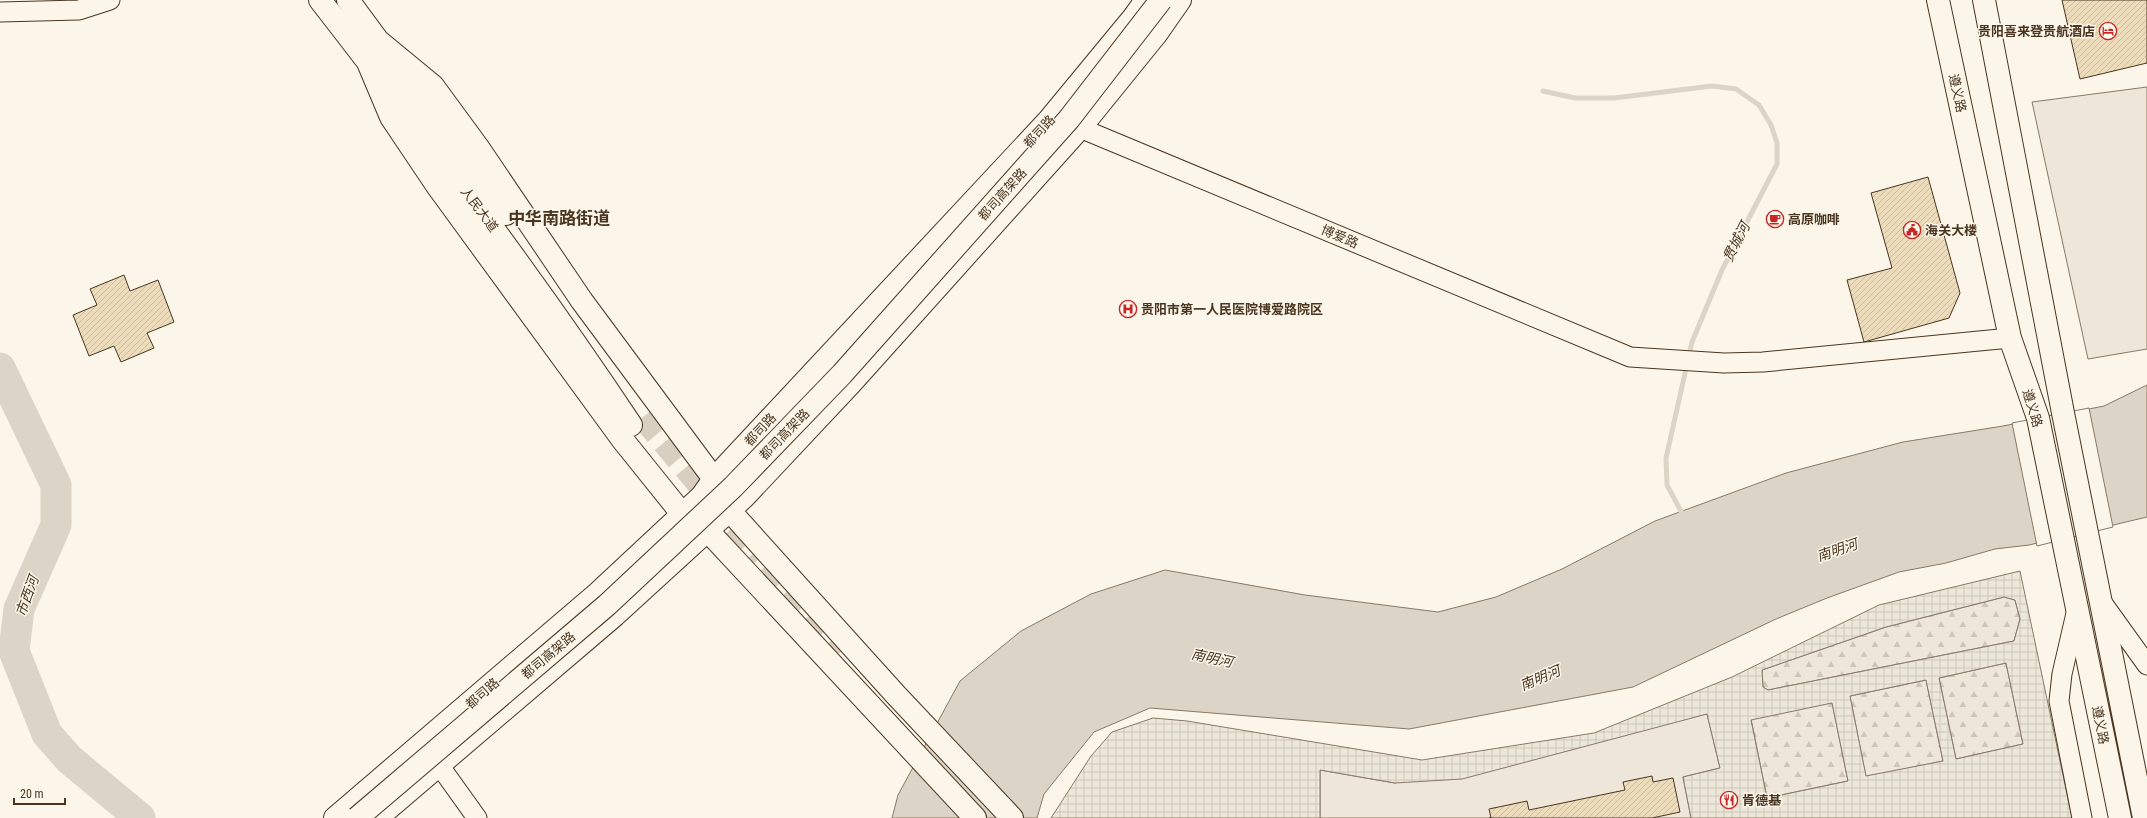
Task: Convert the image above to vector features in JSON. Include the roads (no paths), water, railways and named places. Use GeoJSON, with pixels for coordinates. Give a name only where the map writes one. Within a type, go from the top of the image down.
{"type":"FeatureCollection","features":[{"type":"Feature","properties":{"kind":"main road","name":"人民大道"},"geometry":{"type":"LineString","coordinates":[[319,2],[367,60],[489,220],[575,340],[637,421],[514,224],[348,0]]}},
{"type":"Feature","properties":{"kind":"main road","name":"都司路"},"geometry":{"type":"LineString","coordinates":[[335,818],[598,593],[702,496],[714,478],[1049,120],[1129,23],[1146,0]]}},
{"type":"Feature","properties":{"kind":"main road","name":"都司高架路"},"geometry":{"type":"LineString","coordinates":[[357,818],[607,605],[733,487],[842,374],[1069,119],[1161,0]]}},
{"type":"Feature","properties":{"kind":"main road","name":"都司路"},"geometry":{"type":"LineString","coordinates":[[377,818],[615,614],[729,510],[852,382],[1080,128],[1157,33],[1180,0]]}},
{"type":"Feature","properties":{"kind":"main road","name":"遵义路"},"geometry":{"type":"LineString","coordinates":[[1938,0],[2010,338],[2038,418],[2120,818]]}},
{"type":"Feature","properties":{"kind":"main road","name":"遵义路"},"geometry":{"type":"LineString","coordinates":[[1984,0],[2062,413],[2144,818]]}},
{"type":"Feature","properties":{"kind":"main road"},"geometry":{"type":"LineString","coordinates":[[376,39],[433,86],[478,146],[582,301],[714,478],[729,510],[896,695],[1012,818]]}},
{"type":"Feature","properties":{"kind":"main road"},"geometry":{"type":"LineString","coordinates":[[367,60],[391,117],[438,187],[622,439],[683,515],[707,530],[975,818]]}},
{"type":"Feature","properties":{"kind":"street"},"geometry":{"type":"LineString","coordinates":[[0,12],[79,10],[110,0]]}},
{"type":"Feature","properties":{"kind":"street","name":"博爱路"},"geometry":{"type":"LineString","coordinates":[[1049,120],[1080,128],[1630,357],[1724,363],[1763,362],[2010,338]]}},
{"type":"Feature","properties":{"kind":"street"},"geometry":{"type":"LineString","coordinates":[[2100,599],[2147,665]]}},
{"type":"Feature","properties":{"kind":"street"},"geometry":{"type":"LineString","coordinates":[[2077,608],[2062,674],[2059,702],[2082,818]]}},
{"type":"Feature","properties":{"kind":"street"},"geometry":{"type":"LineString","coordinates":[[439,765],[477,818]]}},
{"type":"Feature","properties":{"kind":"water","name":"南明河"},"geometry":{"type":"Polygon","coordinates":[[[2147,385],[2147,517],[2029,545],[1995,549],[1946,563],[1899,572],[1827,598],[1776,619],[1633,687],[1409,729],[1150,708],[1094,732],[1044,794],[1037,818],[892,818],[898,795],[960,681],[1021,631],[1091,594],[1165,570],[1305,595],[1438,612],[1496,597],[1562,569],[1655,521],[1786,473],[1903,442],[2003,426],[2104,406],[2147,385]]]}},
{"type":"Feature","properties":{"kind":"waterway","name":"贯城河"},"geometry":{"type":"LineString","coordinates":[[1543,91],[1575,98],[1614,98],[1712,86],[1736,89],[1759,105],[1771,125],[1777,143],[1777,164],[1722,270],[1692,342],[1666,458],[1667,485],[1684,517]]}},
{"type":"Feature","properties":{"kind":"waterway","name":"市西河"},"geometry":{"type":"LineString","coordinates":[[0,368],[56,485],[56,525],[19,609],[14,651],[47,734],[69,759],[140,818]]}},
{"type":"Feature","properties":{"kind":"tunnel"},"geometry":{"type":"LineString","coordinates":[[642,418],[716,506]]}},
{"type":"Feature","properties":{"kind":"tunnel"},"geometry":{"type":"LineString","coordinates":[[704,509],[753,564]]}},
{"type":"Feature","properties":{"kind":"tunnel"},"geometry":{"type":"LineString","coordinates":[[766,566],[842,651]]}},
{"type":"Feature","properties":{"kind":"place","name":"贵阳喜来登贵航酒店"},"geometry":{"type":"Point","coordinates":[2108,31]}},
{"type":"Feature","properties":{"kind":"place","name":"高原咖啡"},"geometry":{"type":"Point","coordinates":[1775,219]}},
{"type":"Feature","properties":{"kind":"place","name":"海关大楼"},"geometry":{"type":"Point","coordinates":[1912,230]}},
{"type":"Feature","properties":{"kind":"place","name":"贵阳市第一人民医院博爱路院区"},"geometry":{"type":"Point","coordinates":[1128,309]}},
{"type":"Feature","properties":{"kind":"place","name":"肯德基"},"geometry":{"type":"Point","coordinates":[1729,800]}},
{"type":"Feature","properties":{"kind":"district","name":"中华南路街道"},"geometry":{"type":"Point","coordinates":[559,218]}}]}
